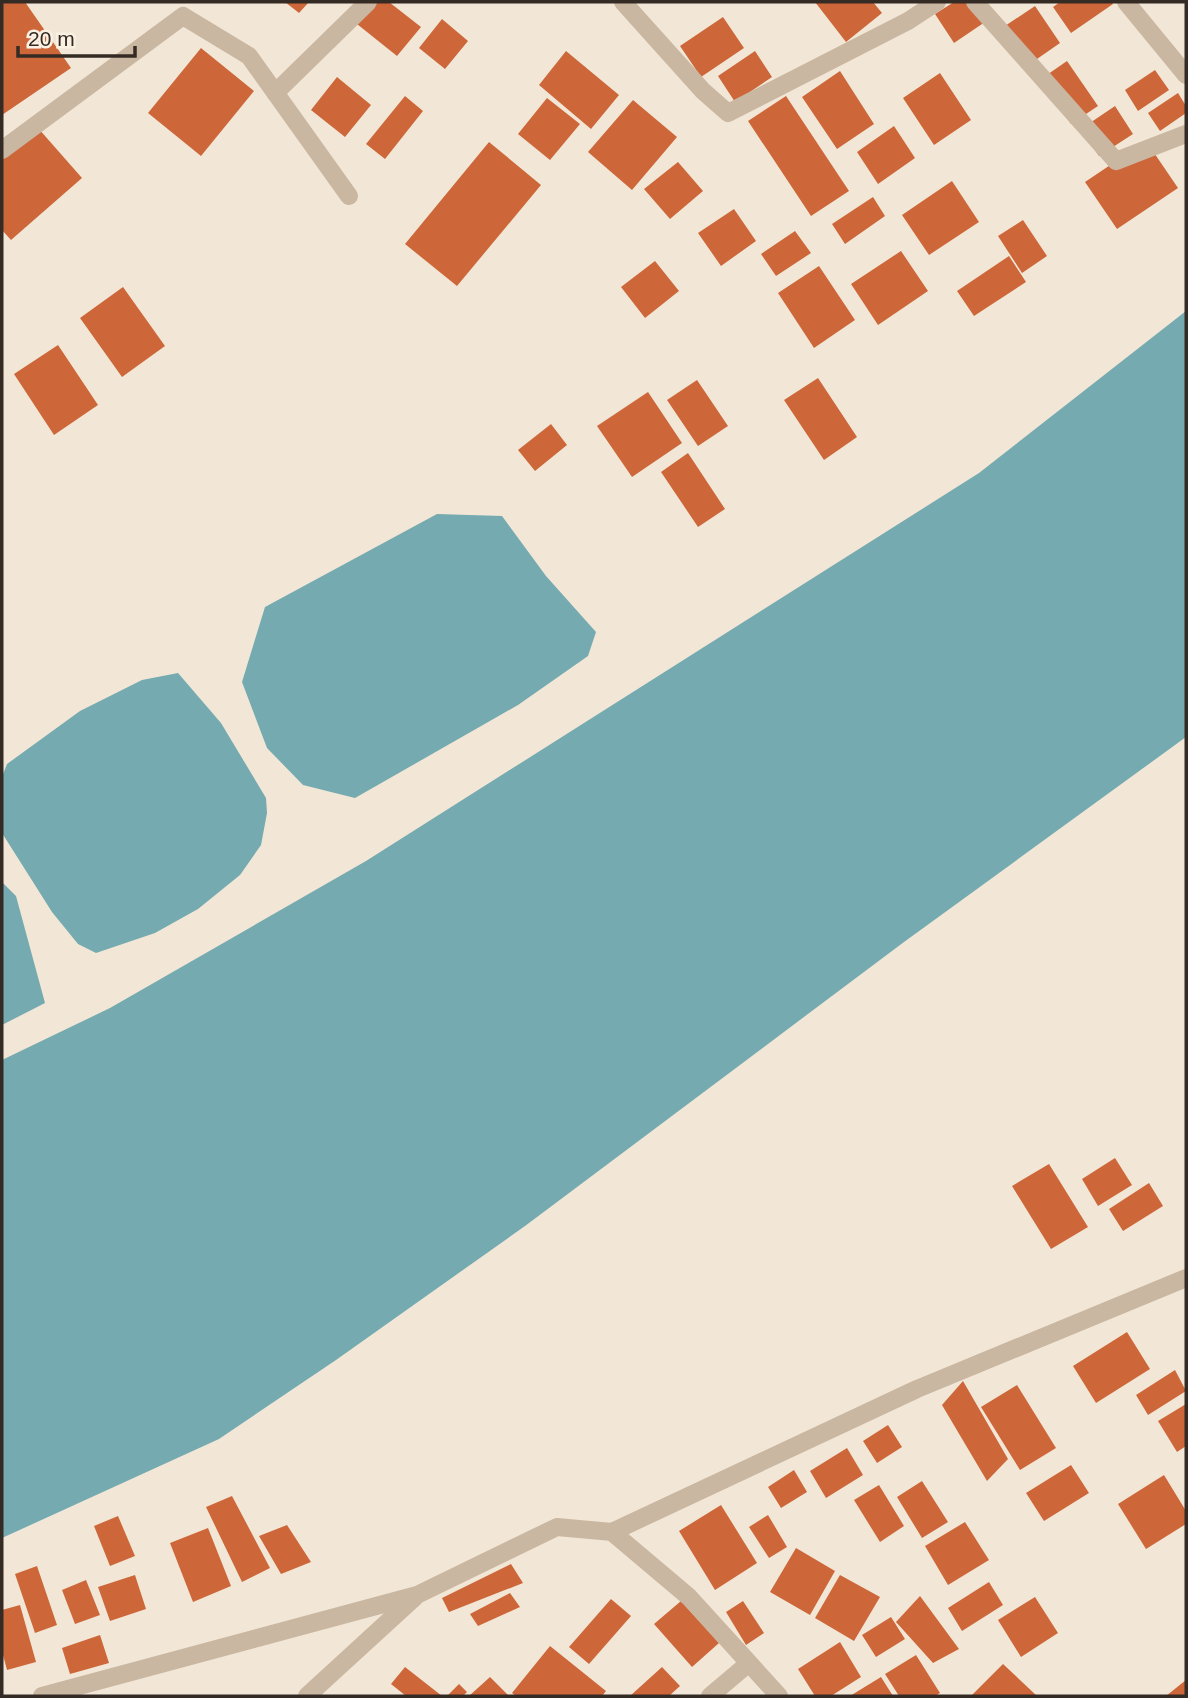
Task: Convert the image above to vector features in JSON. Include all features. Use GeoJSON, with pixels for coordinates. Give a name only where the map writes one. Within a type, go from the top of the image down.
{"type":"FeatureCollection","features":[{"type":"Feature","properties":{"kind":"street"},"geometry":{"type":"LineString","coordinates":[[275,93],[368,2]]}},
{"type":"Feature","properties":{"kind":"street"},"geometry":{"type":"LineString","coordinates":[[623,2],[703,91],[728,113],[908,20],[937,2]]}},
{"type":"Feature","properties":{"kind":"street"},"geometry":{"type":"LineString","coordinates":[[975,2],[1116,161],[1186,134]]}},
{"type":"Feature","properties":{"kind":"street"},"geometry":{"type":"LineString","coordinates":[[1126,2],[1186,75]]}},
{"type":"Feature","properties":{"kind":"street"},"geometry":{"type":"LineString","coordinates":[[2,150],[183,16],[249,56],[349,196]]}},
{"type":"Feature","properties":{"kind":"street"},"geometry":{"type":"LineString","coordinates":[[42,1696],[417,1595],[557,1527],[612,1532],[917,1389],[1186,1278]]}},
{"type":"Feature","properties":{"kind":"street"},"geometry":{"type":"LineString","coordinates":[[612,1532],[690,1597],[779,1696]]}},
{"type":"Feature","properties":{"kind":"street"},"geometry":{"type":"LineString","coordinates":[[307,1696],[417,1595]]}},
{"type":"Feature","properties":{"kind":"street"},"geometry":{"type":"LineString","coordinates":[[710,1696],[749,1663]]}},
{"type":"Feature","properties":{"kind":"water"},"geometry":{"type":"Polygon","coordinates":[[[1186,311],[1186,737],[904,942],[525,1226],[336,1360],[219,1439],[2,1538],[2,1060],[110,1008],[366,861],[979,473],[1186,311]]]}},
{"type":"Feature","properties":{"kind":"water"},"geometry":{"type":"Polygon","coordinates":[[[437,514],[502,516],[546,576],[596,632],[588,656],[518,705],[355,798],[303,785],[267,748],[242,682],[265,607],[437,514]]]}},
{"type":"Feature","properties":{"kind":"water"},"geometry":{"type":"Polygon","coordinates":[[[178,673],[221,723],[266,798],[267,813],[261,845],[240,875],[198,909],[155,933],[96,953],[78,944],[52,912],[2,833],[2,777],[7,764],[80,711],[142,680],[178,673]]]}},
{"type":"Feature","properties":{"kind":"water"},"geometry":{"type":"Polygon","coordinates":[[[2,882],[16,896],[45,1003],[2,1025],[2,882]]]}},
{"type":"Feature","properties":{"kind":"building"},"geometry":{"type":"Polygon","coordinates":[[[2,2],[25,2],[71,68],[2,115],[2,2]]]}},
{"type":"Feature","properties":{"kind":"building"},"geometry":{"type":"Polygon","coordinates":[[[285,2],[309,2],[299,13],[285,2]]]}},
{"type":"Feature","properties":{"kind":"building"},"geometry":{"type":"Polygon","coordinates":[[[375,2],[389,2],[421,27],[397,56],[357,24],[375,2]]]}},
{"type":"Feature","properties":{"kind":"building"},"geometry":{"type":"Polygon","coordinates":[[[815,2],[873,2],[882,13],[846,42],[815,2]]]}},
{"type":"Feature","properties":{"kind":"building"},"geometry":{"type":"Polygon","coordinates":[[[954,2],[972,2],[985,22],[954,43],[935,14],[954,2]]]}},
{"type":"Feature","properties":{"kind":"building"},"geometry":{"type":"Polygon","coordinates":[[[1060,2],[1113,4],[1071,33],[1053,7],[1060,2]]]}},
{"type":"Feature","properties":{"kind":"building"},"geometry":{"type":"Polygon","coordinates":[[[1035,6],[1060,43],[1024,68],[999,30],[1035,6]]]}},
{"type":"Feature","properties":{"kind":"building"},"geometry":{"type":"Polygon","coordinates":[[[723,17],[744,48],[701,77],[680,46],[723,17]]]}},
{"type":"Feature","properties":{"kind":"building"},"geometry":{"type":"Polygon","coordinates":[[[442,19],[468,41],[445,69],[419,48],[442,19]]]}},
{"type":"Feature","properties":{"kind":"building"},"geometry":{"type":"Polygon","coordinates":[[[201,48],[254,91],[201,156],[148,113],[201,48]]]}},
{"type":"Feature","properties":{"kind":"building"},"geometry":{"type":"Polygon","coordinates":[[[566,51],[619,95],[591,129],[539,85],[566,51]]]}},
{"type":"Feature","properties":{"kind":"building"},"geometry":{"type":"Polygon","coordinates":[[[755,51],[772,77],[735,102],[718,76],[755,51]]]}},
{"type":"Feature","properties":{"kind":"building"},"geometry":{"type":"Polygon","coordinates":[[[1067,61],[1098,106],[1071,124],[1041,79],[1067,61]]]}},
{"type":"Feature","properties":{"kind":"building"},"geometry":{"type":"Polygon","coordinates":[[[1155,70],[1169,90],[1138,111],[1125,90],[1155,70]]]}},
{"type":"Feature","properties":{"kind":"building"},"geometry":{"type":"Polygon","coordinates":[[[840,71],[874,124],[837,149],[802,97],[840,71]]]}},
{"type":"Feature","properties":{"kind":"building"},"geometry":{"type":"Polygon","coordinates":[[[940,73],[971,120],[934,145],[903,98],[940,73]]]}},
{"type":"Feature","properties":{"kind":"building"},"geometry":{"type":"Polygon","coordinates":[[[337,77],[371,105],[345,137],[311,110],[337,77]]]}},
{"type":"Feature","properties":{"kind":"building"},"geometry":{"type":"Polygon","coordinates":[[[1178,93],[1186,106],[1186,113],[1160,131],[1148,113],[1178,93]]]}},
{"type":"Feature","properties":{"kind":"building"},"geometry":{"type":"Polygon","coordinates":[[[405,96],[423,111],[385,159],[366,144],[405,96]]]}},
{"type":"Feature","properties":{"kind":"building"},"geometry":{"type":"Polygon","coordinates":[[[786,96],[849,191],[811,216],[748,121],[786,96]]]}},
{"type":"Feature","properties":{"kind":"building"},"geometry":{"type":"Polygon","coordinates":[[[547,98],[580,124],[550,160],[518,134],[547,98]]]}},
{"type":"Feature","properties":{"kind":"building"},"geometry":{"type":"Polygon","coordinates":[[[633,100],[677,137],[632,190],[588,152],[633,100]]]}},
{"type":"Feature","properties":{"kind":"building"},"geometry":{"type":"Polygon","coordinates":[[[1115,106],[1133,134],[1099,156],[1081,129],[1115,106]]]}},
{"type":"Feature","properties":{"kind":"building"},"geometry":{"type":"Polygon","coordinates":[[[894,126],[915,158],[878,184],[857,152],[894,126]]]}},
{"type":"Feature","properties":{"kind":"building"},"geometry":{"type":"Polygon","coordinates":[[[38,128],[82,178],[11,240],[2,230],[2,160],[38,128]]]}},
{"type":"Feature","properties":{"kind":"building"},"geometry":{"type":"Polygon","coordinates":[[[1146,141],[1178,188],[1117,229],[1085,182],[1146,141]]]}},
{"type":"Feature","properties":{"kind":"building"},"geometry":{"type":"Polygon","coordinates":[[[489,142],[541,185],[457,286],[405,244],[489,142]]]}},
{"type":"Feature","properties":{"kind":"building"},"geometry":{"type":"Polygon","coordinates":[[[678,162],[703,191],[670,219],[644,189],[678,162]]]}},
{"type":"Feature","properties":{"kind":"building"},"geometry":{"type":"Polygon","coordinates":[[[952,181],[979,222],[929,255],[902,215],[952,181]]]}},
{"type":"Feature","properties":{"kind":"building"},"geometry":{"type":"Polygon","coordinates":[[[873,197],[885,216],[845,244],[832,224],[873,197]]]}},
{"type":"Feature","properties":{"kind":"building"},"geometry":{"type":"Polygon","coordinates":[[[734,209],[756,241],[721,266],[698,233],[734,209]]]}},
{"type":"Feature","properties":{"kind":"building"},"geometry":{"type":"Polygon","coordinates":[[[1023,220],[1047,256],[1022,273],[998,236],[1023,220]]]}},
{"type":"Feature","properties":{"kind":"building"},"geometry":{"type":"Polygon","coordinates":[[[795,231],[811,253],[776,276],[761,254],[795,231]]]}},
{"type":"Feature","properties":{"kind":"building"},"geometry":{"type":"Polygon","coordinates":[[[901,251],[928,291],[878,325],[851,284],[901,251]]]}},
{"type":"Feature","properties":{"kind":"building"},"geometry":{"type":"Polygon","coordinates":[[[1009,256],[1026,282],[974,316],[957,291],[1009,256]]]}},
{"type":"Feature","properties":{"kind":"building"},"geometry":{"type":"Polygon","coordinates":[[[655,261],[679,291],[645,318],[621,287],[655,261]]]}},
{"type":"Feature","properties":{"kind":"building"},"geometry":{"type":"Polygon","coordinates":[[[819,266],[855,320],[814,348],[778,293],[819,266]]]}},
{"type":"Feature","properties":{"kind":"building"},"geometry":{"type":"Polygon","coordinates":[[[123,287],[165,346],[122,377],[80,318],[123,287]]]}},
{"type":"Feature","properties":{"kind":"building"},"geometry":{"type":"Polygon","coordinates":[[[58,345],[98,405],[54,435],[14,374],[58,345]]]}},
{"type":"Feature","properties":{"kind":"building"},"geometry":{"type":"Polygon","coordinates":[[[818,378],[857,437],[824,460],[784,400],[818,378]]]}},
{"type":"Feature","properties":{"kind":"building"},"geometry":{"type":"Polygon","coordinates":[[[697,380],[728,426],[698,446],[667,400],[697,380]]]}},
{"type":"Feature","properties":{"kind":"building"},"geometry":{"type":"Polygon","coordinates":[[[648,392],[682,443],[632,477],[597,426],[648,392]]]}},
{"type":"Feature","properties":{"kind":"building"},"geometry":{"type":"Polygon","coordinates":[[[551,424],[567,445],[535,471],[518,450],[551,424]]]}},
{"type":"Feature","properties":{"kind":"building"},"geometry":{"type":"Polygon","coordinates":[[[688,453],[725,509],[698,527],[661,472],[688,453]]]}},
{"type":"Feature","properties":{"kind":"building"},"geometry":{"type":"Polygon","coordinates":[[[1115,1158],[1132,1185],[1098,1206],[1082,1179],[1115,1158]]]}},
{"type":"Feature","properties":{"kind":"building"},"geometry":{"type":"Polygon","coordinates":[[[1049,1164],[1088,1227],[1051,1249],[1012,1186],[1049,1164]]]}},
{"type":"Feature","properties":{"kind":"building"},"geometry":{"type":"Polygon","coordinates":[[[1149,1183],[1163,1206],[1123,1231],[1109,1209],[1149,1183]]]}},
{"type":"Feature","properties":{"kind":"building"},"geometry":{"type":"Polygon","coordinates":[[[1127,1332],[1150,1369],[1096,1403],[1073,1366],[1127,1332]]]}},
{"type":"Feature","properties":{"kind":"building"},"geometry":{"type":"Polygon","coordinates":[[[1175,1370],[1186,1391],[1148,1415],[1136,1395],[1175,1370]]]}},
{"type":"Feature","properties":{"kind":"building"},"geometry":{"type":"Polygon","coordinates":[[[963,1381],[1008,1459],[987,1481],[942,1405],[963,1381]]]}},
{"type":"Feature","properties":{"kind":"building"},"geometry":{"type":"Polygon","coordinates":[[[1017,1385],[1056,1448],[1020,1470],[981,1407],[1017,1385]]]}},
{"type":"Feature","properties":{"kind":"building"},"geometry":{"type":"Polygon","coordinates":[[[1186,1404],[1186,1446],[1177,1452],[1158,1421],[1186,1404]]]}},
{"type":"Feature","properties":{"kind":"building"},"geometry":{"type":"Polygon","coordinates":[[[888,1425],[902,1447],[877,1463],[863,1441],[888,1425]]]}},
{"type":"Feature","properties":{"kind":"building"},"geometry":{"type":"Polygon","coordinates":[[[847,1448],[863,1475],[826,1498],[810,1471],[847,1448]]]}},
{"type":"Feature","properties":{"kind":"building"},"geometry":{"type":"Polygon","coordinates":[[[1071,1465],[1089,1493],[1044,1521],[1026,1493],[1071,1465]]]}},
{"type":"Feature","properties":{"kind":"building"},"geometry":{"type":"Polygon","coordinates":[[[794,1470],[807,1492],[781,1508],[768,1487],[794,1470]]]}},
{"type":"Feature","properties":{"kind":"building"},"geometry":{"type":"Polygon","coordinates":[[[1164,1475],[1186,1511],[1186,1524],[1146,1549],[1118,1504],[1164,1475]]]}},
{"type":"Feature","properties":{"kind":"building"},"geometry":{"type":"Polygon","coordinates":[[[922,1481],[948,1522],[922,1538],[897,1497],[922,1481]]]}},
{"type":"Feature","properties":{"kind":"building"},"geometry":{"type":"Polygon","coordinates":[[[879,1485],[904,1526],[880,1542],[854,1500],[879,1485]]]}},
{"type":"Feature","properties":{"kind":"building"},"geometry":{"type":"Polygon","coordinates":[[[232,1496],[270,1568],[242,1582],[206,1507],[232,1496]]]}},
{"type":"Feature","properties":{"kind":"building"},"geometry":{"type":"Polygon","coordinates":[[[721,1505],[757,1563],[715,1590],[679,1531],[721,1505]]]}},
{"type":"Feature","properties":{"kind":"building"},"geometry":{"type":"Polygon","coordinates":[[[768,1515],[787,1547],[769,1558],[749,1527],[768,1515]]]}},
{"type":"Feature","properties":{"kind":"building"},"geometry":{"type":"Polygon","coordinates":[[[118,1516],[135,1556],[110,1566],[94,1526],[118,1516]]]}},
{"type":"Feature","properties":{"kind":"building"},"geometry":{"type":"Polygon","coordinates":[[[965,1522],[989,1560],[948,1585],[925,1546],[965,1522]]]}},
{"type":"Feature","properties":{"kind":"building"},"geometry":{"type":"Polygon","coordinates":[[[287,1525],[311,1562],[281,1574],[259,1536],[287,1525]]]}},
{"type":"Feature","properties":{"kind":"building"},"geometry":{"type":"Polygon","coordinates":[[[208,1528],[231,1586],[193,1602],[170,1543],[208,1528]]]}},
{"type":"Feature","properties":{"kind":"building"},"geometry":{"type":"Polygon","coordinates":[[[796,1548],[835,1571],[810,1615],[770,1592],[796,1548]]]}},
{"type":"Feature","properties":{"kind":"building"},"geometry":{"type":"Polygon","coordinates":[[[511,1564],[523,1583],[449,1612],[442,1598],[511,1564]]]}},
{"type":"Feature","properties":{"kind":"building"},"geometry":{"type":"Polygon","coordinates":[[[37,1566],[57,1625],[35,1633],[15,1574],[37,1566]]]}},
{"type":"Feature","properties":{"kind":"building"},"geometry":{"type":"Polygon","coordinates":[[[135,1575],[146,1609],[110,1621],[98,1587],[135,1575]]]}},
{"type":"Feature","properties":{"kind":"building"},"geometry":{"type":"Polygon","coordinates":[[[840,1575],[880,1597],[854,1641],[815,1618],[840,1575]]]}},
{"type":"Feature","properties":{"kind":"building"},"geometry":{"type":"Polygon","coordinates":[[[86,1580],[100,1615],[75,1624],[62,1590],[86,1580]]]}},
{"type":"Feature","properties":{"kind":"building"},"geometry":{"type":"Polygon","coordinates":[[[989,1582],[1003,1605],[962,1631],[948,1608],[989,1582]]]}},
{"type":"Feature","properties":{"kind":"building"},"geometry":{"type":"Polygon","coordinates":[[[510,1593],[520,1607],[478,1626],[470,1614],[510,1593]]]}},
{"type":"Feature","properties":{"kind":"building"},"geometry":{"type":"Polygon","coordinates":[[[920,1596],[959,1649],[933,1663],[896,1622],[920,1596]]]}},
{"type":"Feature","properties":{"kind":"building"},"geometry":{"type":"Polygon","coordinates":[[[1035,1597],[1058,1633],[1021,1657],[998,1620],[1035,1597]]]}},
{"type":"Feature","properties":{"kind":"building"},"geometry":{"type":"Polygon","coordinates":[[[611,1599],[631,1616],[589,1664],[569,1647],[611,1599]]]}},
{"type":"Feature","properties":{"kind":"building"},"geometry":{"type":"Polygon","coordinates":[[[681,1601],[719,1643],[692,1667],[654,1624],[681,1601]]]}},
{"type":"Feature","properties":{"kind":"building"},"geometry":{"type":"Polygon","coordinates":[[[743,1601],[764,1633],[746,1645],[726,1612],[743,1601]]]}},
{"type":"Feature","properties":{"kind":"building"},"geometry":{"type":"Polygon","coordinates":[[[20,1605],[36,1662],[7,1670],[2,1651],[2,1610],[20,1605]]]}},
{"type":"Feature","properties":{"kind":"building"},"geometry":{"type":"Polygon","coordinates":[[[891,1617],[905,1639],[876,1657],[862,1635],[891,1617]]]}},
{"type":"Feature","properties":{"kind":"building"},"geometry":{"type":"Polygon","coordinates":[[[100,1635],[109,1663],[70,1674],[62,1648],[100,1635]]]}},
{"type":"Feature","properties":{"kind":"building"},"geometry":{"type":"Polygon","coordinates":[[[840,1642],[861,1677],[831,1696],[815,1696],[798,1669],[840,1642]]]}},
{"type":"Feature","properties":{"kind":"building"},"geometry":{"type":"Polygon","coordinates":[[[550,1646],[606,1691],[602,1696],[516,1696],[512,1693],[550,1646]]]}},
{"type":"Feature","properties":{"kind":"building"},"geometry":{"type":"Polygon","coordinates":[[[916,1655],[940,1693],[935,1696],[899,1696],[885,1674],[916,1655]]]}},
{"type":"Feature","properties":{"kind":"building"},"geometry":{"type":"Polygon","coordinates":[[[1003,1664],[1037,1696],[971,1696],[1003,1664]]]}},
{"type":"Feature","properties":{"kind":"building"},"geometry":{"type":"Polygon","coordinates":[[[405,1667],[442,1696],[406,1696],[391,1684],[405,1667]]]}},
{"type":"Feature","properties":{"kind":"building"},"geometry":{"type":"Polygon","coordinates":[[[662,1667],[680,1686],[669,1696],[630,1696],[662,1667]]]}},
{"type":"Feature","properties":{"kind":"building"},"geometry":{"type":"Polygon","coordinates":[[[490,1677],[509,1696],[469,1696],[490,1677]]]}},
{"type":"Feature","properties":{"kind":"building"},"geometry":{"type":"Polygon","coordinates":[[[881,1677],[893,1696],[850,1696],[881,1677]]]}},
{"type":"Feature","properties":{"kind":"building"},"geometry":{"type":"Polygon","coordinates":[[[1186,1680],[1186,1696],[1166,1696],[1186,1680]]]}},
{"type":"Feature","properties":{"kind":"building"},"geometry":{"type":"Polygon","coordinates":[[[459,1684],[467,1692],[463,1696],[447,1696],[459,1684]]]}}]}
